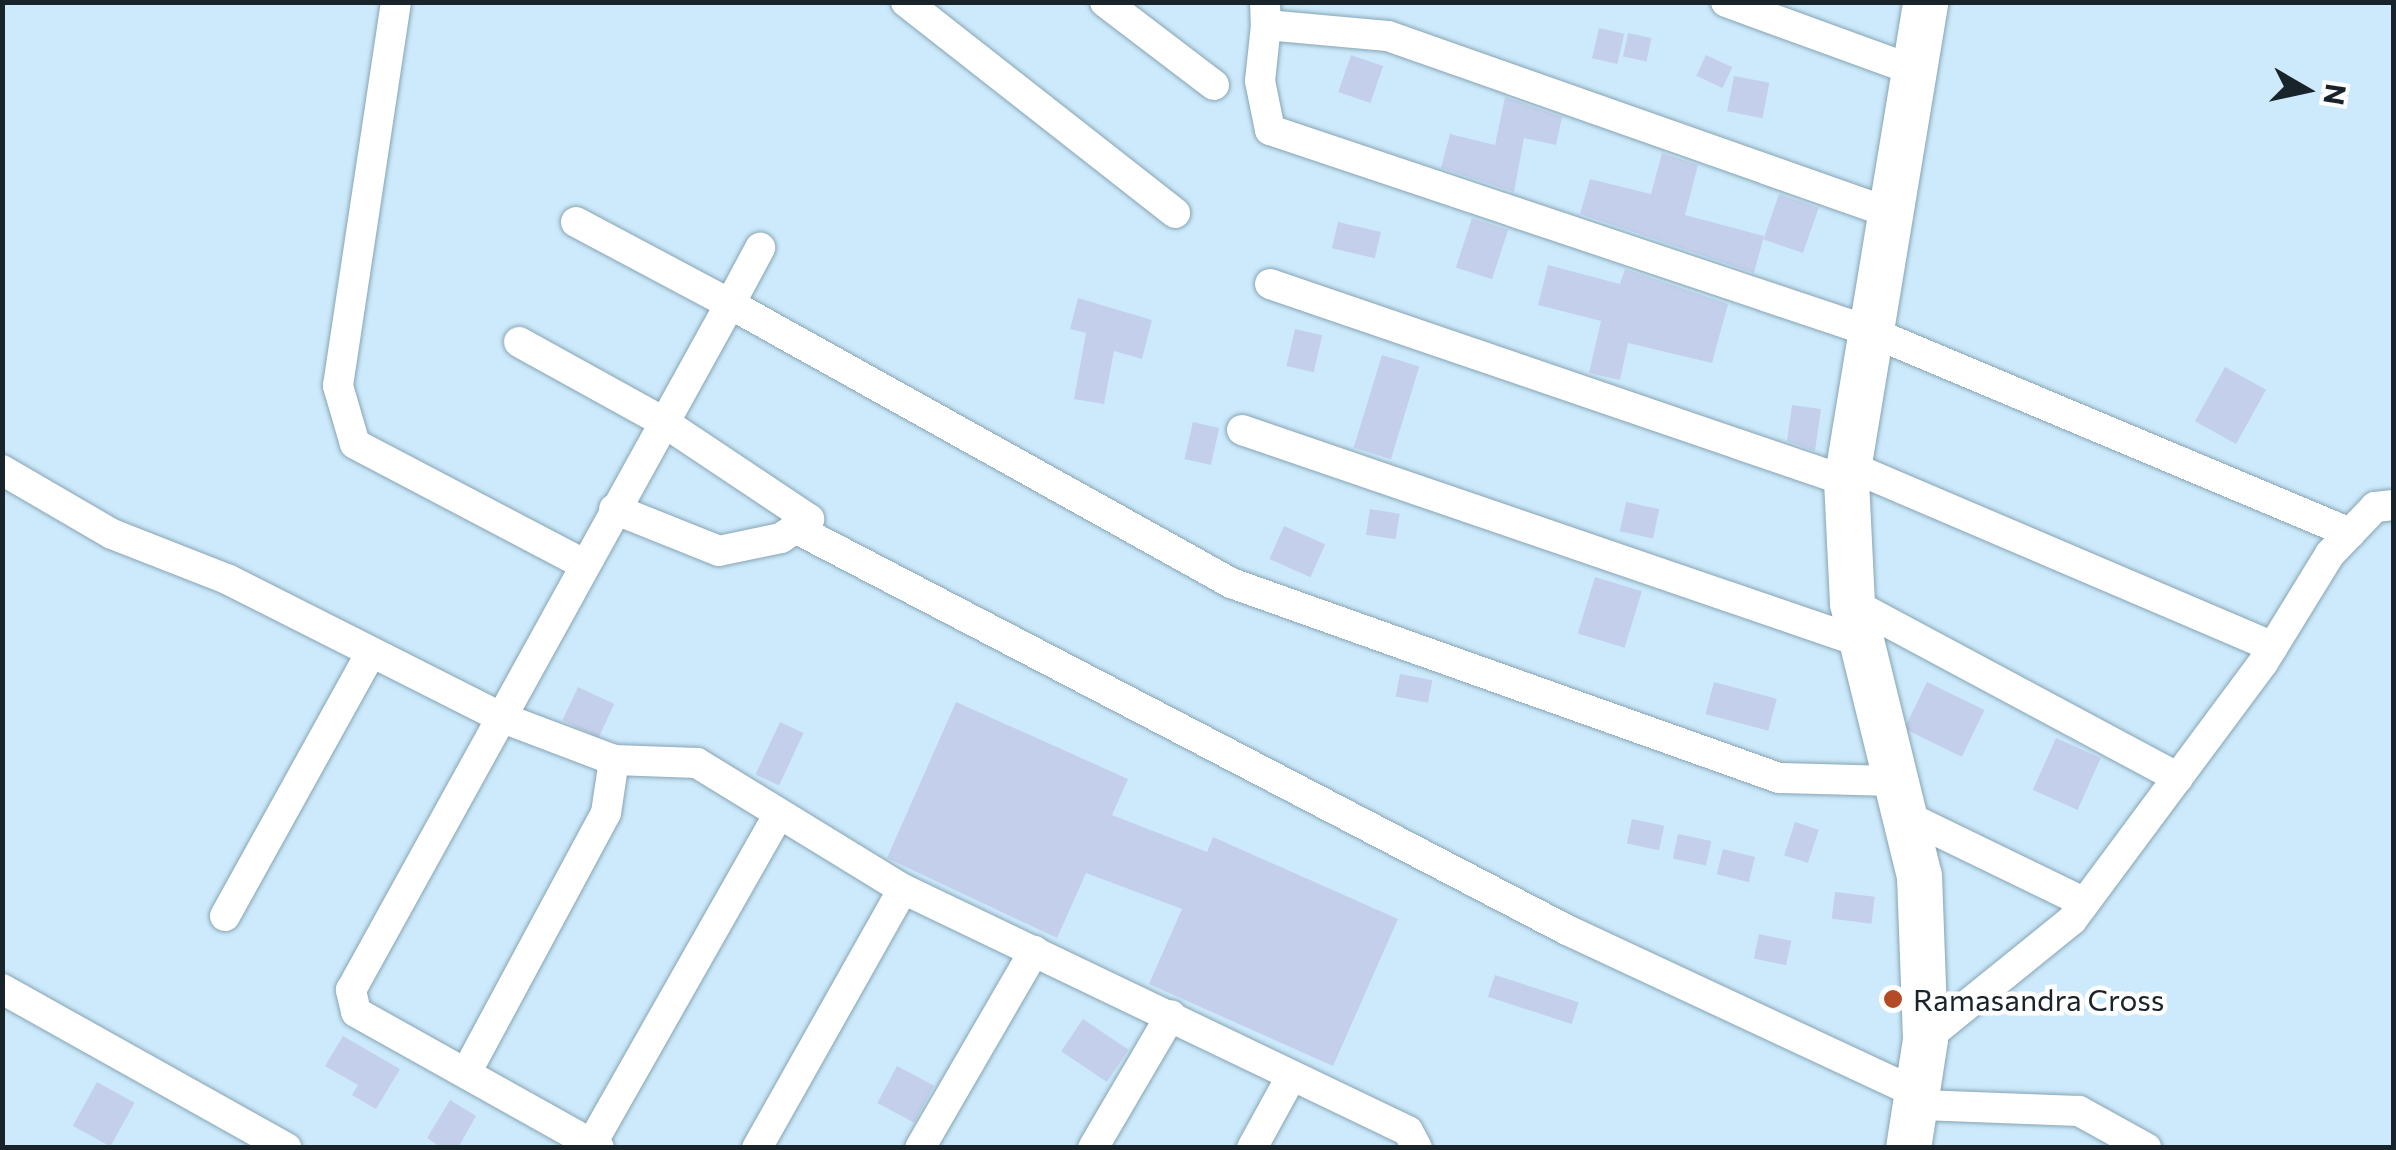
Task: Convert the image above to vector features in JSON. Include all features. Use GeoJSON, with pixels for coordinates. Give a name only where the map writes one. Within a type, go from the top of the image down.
{"type":"FeatureCollection","features":[{"type":"Feature","properties":{"kind":"main road"},"geometry":{"type":"LineString","coordinates":[[1908,1148],[1921,1100],[1925,1039],[1918,876],[1857,622],[1848,474],[1870,331],[1896,215],[1925,2]]}},
{"type":"Feature","properties":{"kind":"street"},"geometry":{"type":"LineString","coordinates":[[396,2],[338,386],[355,444],[584,564]]}},
{"type":"Feature","properties":{"kind":"street"},"geometry":{"type":"LineString","coordinates":[[906,2],[1175,213]]}},
{"type":"Feature","properties":{"kind":"street"},"geometry":{"type":"LineString","coordinates":[[1105,2],[1214,84]]}},
{"type":"Feature","properties":{"kind":"street"},"geometry":{"type":"LineString","coordinates":[[1726,2],[1918,72]]}},
{"type":"Feature","properties":{"kind":"street"},"geometry":{"type":"LineString","coordinates":[[1896,215],[1388,36],[1266,14],[1260,81],[1270,130],[1870,331],[2350,533]]}},
{"type":"Feature","properties":{"kind":"street"},"geometry":{"type":"LineString","coordinates":[[576,222],[1231,582],[1779,778],[1900,798],[2085,903]]}},
{"type":"Feature","properties":{"kind":"street"},"geometry":{"type":"LineString","coordinates":[[760,248],[351,990],[356,1012],[596,1145],[778,815]]}},
{"type":"Feature","properties":{"kind":"street"},"geometry":{"type":"LineString","coordinates":[[1270,284],[1848,474],[2273,647]]}},
{"type":"Feature","properties":{"kind":"street"},"geometry":{"type":"LineString","coordinates":[[520,342],[662,421],[809,519],[796,528],[720,552],[614,509]]}},
{"type":"Feature","properties":{"kind":"street"},"geometry":{"type":"LineString","coordinates":[[1242,430],[1857,622],[2178,778]]}},
{"type":"Feature","properties":{"kind":"street"},"geometry":{"type":"LineString","coordinates":[[2,470],[112,534],[228,579],[500,717],[614,760],[696,764],[903,889],[1408,1131],[1417,1148]]}},
{"type":"Feature","properties":{"kind":"street"},"geometry":{"type":"LineString","coordinates":[[1925,1039],[2085,903],[2273,647],[2350,533],[2374,506],[2394,506]]}},
{"type":"Feature","properties":{"kind":"street"},"geometry":{"type":"LineString","coordinates":[[796,528],[1568,930],[1921,1100],[2079,1111],[2146,1148]]}},
{"type":"Feature","properties":{"kind":"street"},"geometry":{"type":"LineString","coordinates":[[225,916],[371,653]]}},
{"type":"Feature","properties":{"kind":"street"},"geometry":{"type":"LineString","coordinates":[[466,1073],[606,813],[614,760]]}},
{"type":"Feature","properties":{"kind":"street"},"geometry":{"type":"LineString","coordinates":[[757,1148],[903,889]]}},
{"type":"Feature","properties":{"kind":"street"},"geometry":{"type":"LineString","coordinates":[[920,1148],[1034,951]]}},
{"type":"Feature","properties":{"kind":"street"},"geometry":{"type":"LineString","coordinates":[[2,989],[287,1148]]}},
{"type":"Feature","properties":{"kind":"street"},"geometry":{"type":"LineString","coordinates":[[1093,1148],[1171,1015]]}},
{"type":"Feature","properties":{"kind":"street"},"geometry":{"type":"LineString","coordinates":[[1252,1148],[1291,1077]]}},
{"type":"Feature","properties":{"kind":"building"},"geometry":{"type":"Polygon","coordinates":[[[1599,28],[1624,34],[1617,64],[1592,58],[1599,28]]]}},
{"type":"Feature","properties":{"kind":"building"},"geometry":{"type":"Polygon","coordinates":[[[1628,33],[1651,38],[1646,61],[1623,56],[1628,33]]]}},
{"type":"Feature","properties":{"kind":"building"},"geometry":{"type":"Polygon","coordinates":[[[1351,55],[1383,66],[1370,103],[1338,92],[1351,55]]]}},
{"type":"Feature","properties":{"kind":"building"},"geometry":{"type":"Polygon","coordinates":[[[1706,55],[1732,67],[1723,88],[1696,76],[1706,55]]]}},
{"type":"Feature","properties":{"kind":"building"},"geometry":{"type":"Polygon","coordinates":[[[1734,76],[1769,83],[1762,118],[1727,111],[1734,76]]]}},
{"type":"Feature","properties":{"kind":"building"},"geometry":{"type":"Polygon","coordinates":[[[1505,97],[1562,117],[1556,145],[1524,138],[1514,192],[1441,168],[1450,134],[1495,145],[1505,97]]]}},
{"type":"Feature","properties":{"kind":"building"},"geometry":{"type":"Polygon","coordinates":[[[1662,153],[1698,165],[1685,215],[1764,236],[1754,273],[1580,214],[1590,179],[1651,194],[1662,153]]]}},
{"type":"Feature","properties":{"kind":"building"},"geometry":{"type":"Polygon","coordinates":[[[1779,194],[1819,208],[1803,253],[1763,239],[1779,194]]]}},
{"type":"Feature","properties":{"kind":"building"},"geometry":{"type":"Polygon","coordinates":[[[1472,218],[1508,230],[1492,279],[1456,267],[1472,218]]]}},
{"type":"Feature","properties":{"kind":"building"},"geometry":{"type":"Polygon","coordinates":[[[1338,222],[1381,232],[1375,258],[1332,248],[1338,222]]]}},
{"type":"Feature","properties":{"kind":"building"},"geometry":{"type":"Polygon","coordinates":[[[1548,265],[1620,284],[1625,269],[1728,304],[1712,363],[1628,343],[1620,380],[1589,373],[1601,321],[1538,305],[1548,265]]]}},
{"type":"Feature","properties":{"kind":"building"},"geometry":{"type":"Polygon","coordinates":[[[1078,298],[1152,320],[1142,359],[1114,351],[1104,404],[1074,399],[1086,333],[1070,329],[1078,298]]]}},
{"type":"Feature","properties":{"kind":"building"},"geometry":{"type":"Polygon","coordinates":[[[1295,329],[1322,335],[1314,372],[1286,366],[1295,329]]]}},
{"type":"Feature","properties":{"kind":"building"},"geometry":{"type":"Polygon","coordinates":[[[1382,355],[1419,366],[1391,459],[1354,448],[1382,355]]]}},
{"type":"Feature","properties":{"kind":"building"},"geometry":{"type":"Polygon","coordinates":[[[2225,367],[2266,390],[2236,444],[2195,421],[2225,367]]]}},
{"type":"Feature","properties":{"kind":"building"},"geometry":{"type":"Polygon","coordinates":[[[1792,405],[1821,409],[1815,451],[1787,441],[1792,405]]]}},
{"type":"Feature","properties":{"kind":"building"},"geometry":{"type":"Polygon","coordinates":[[[1193,422],[1219,428],[1211,465],[1184,459],[1193,422]]]}},
{"type":"Feature","properties":{"kind":"building"},"geometry":{"type":"Polygon","coordinates":[[[1626,502],[1659,509],[1653,538],[1620,531],[1626,502]]]}},
{"type":"Feature","properties":{"kind":"building"},"geometry":{"type":"Polygon","coordinates":[[[1370,509],[1400,514],[1396,539],[1366,535],[1370,509]]]}},
{"type":"Feature","properties":{"kind":"building"},"geometry":{"type":"Polygon","coordinates":[[[1284,526],[1325,544],[1310,577],[1269,559],[1284,526]]]}},
{"type":"Feature","properties":{"kind":"building"},"geometry":{"type":"Polygon","coordinates":[[[1595,577],[1642,591],[1625,648],[1578,633],[1595,577]]]}},
{"type":"Feature","properties":{"kind":"building"},"geometry":{"type":"Polygon","coordinates":[[[1400,674],[1432,680],[1428,703],[1396,697],[1400,674]]]}},
{"type":"Feature","properties":{"kind":"building"},"geometry":{"type":"Polygon","coordinates":[[[1714,682],[1777,699],[1768,731],[1705,714],[1714,682]]]}},
{"type":"Feature","properties":{"kind":"building"},"geometry":{"type":"Polygon","coordinates":[[[1927,682],[1985,710],[1962,757],[1904,729],[1927,682]]]}},
{"type":"Feature","properties":{"kind":"building"},"geometry":{"type":"Polygon","coordinates":[[[578,687],[614,704],[599,737],[562,721],[578,687]]]}},
{"type":"Feature","properties":{"kind":"building"},"geometry":{"type":"Polygon","coordinates":[[[956,702],[1128,779],[1112,815],[1207,852],[1213,837],[1398,919],[1333,1066],[1149,984],[1182,909],[1086,873],[1057,938],[887,858],[956,702]]]}},
{"type":"Feature","properties":{"kind":"building"},"geometry":{"type":"Polygon","coordinates":[[[780,722],[804,733],[779,786],[755,775],[780,722]]]}},
{"type":"Feature","properties":{"kind":"building"},"geometry":{"type":"Polygon","coordinates":[[[2056,738],[2101,758],[2078,810],[2033,790],[2056,738]]]}},
{"type":"Feature","properties":{"kind":"building"},"geometry":{"type":"Polygon","coordinates":[[[1632,819],[1664,826],[1659,850],[1627,843],[1632,819]]]}},
{"type":"Feature","properties":{"kind":"building"},"geometry":{"type":"Polygon","coordinates":[[[1795,822],[1819,830],[1808,863],[1784,855],[1795,822]]]}},
{"type":"Feature","properties":{"kind":"building"},"geometry":{"type":"Polygon","coordinates":[[[1678,834],[1711,841],[1706,866],[1673,858],[1678,834]]]}},
{"type":"Feature","properties":{"kind":"building"},"geometry":{"type":"Polygon","coordinates":[[[1723,849],[1755,857],[1749,882],[1717,874],[1723,849]]]}},
{"type":"Feature","properties":{"kind":"building"},"geometry":{"type":"Polygon","coordinates":[[[1835,892],[1875,897],[1871,924],[1832,919],[1835,892]]]}},
{"type":"Feature","properties":{"kind":"building"},"geometry":{"type":"Polygon","coordinates":[[[1759,934],[1791,941],[1786,965],[1754,958],[1759,934]]]}},
{"type":"Feature","properties":{"kind":"building"},"geometry":{"type":"Polygon","coordinates":[[[1495,975],[1579,1002],[1572,1024],[1488,997],[1495,975]]]}},
{"type":"Feature","properties":{"kind":"building"},"geometry":{"type":"Polygon","coordinates":[[[1083,1019],[1129,1050],[1107,1082],[1061,1051],[1083,1019]]]}},
{"type":"Feature","properties":{"kind":"building"},"geometry":{"type":"Polygon","coordinates":[[[343,1036],[400,1069],[376,1109],[352,1095],[358,1085],[325,1066],[343,1036]]]}},
{"type":"Feature","properties":{"kind":"building"},"geometry":{"type":"Polygon","coordinates":[[[897,1066],[934,1086],[914,1123],[877,1103],[897,1066]]]}},
{"type":"Feature","properties":{"kind":"building"},"geometry":{"type":"Polygon","coordinates":[[[97,1082],[135,1103],[110,1147],[73,1126],[97,1082]]]}},
{"type":"Feature","properties":{"kind":"building"},"geometry":{"type":"Polygon","coordinates":[[[450,1100],[476,1116],[458,1148],[442,1148],[427,1138],[450,1100]]]}},
{"type":"Feature","properties":{"kind":"place","name":"Ramasandra Cross"},"geometry":{"type":"Point","coordinates":[1893,999]}}]}
